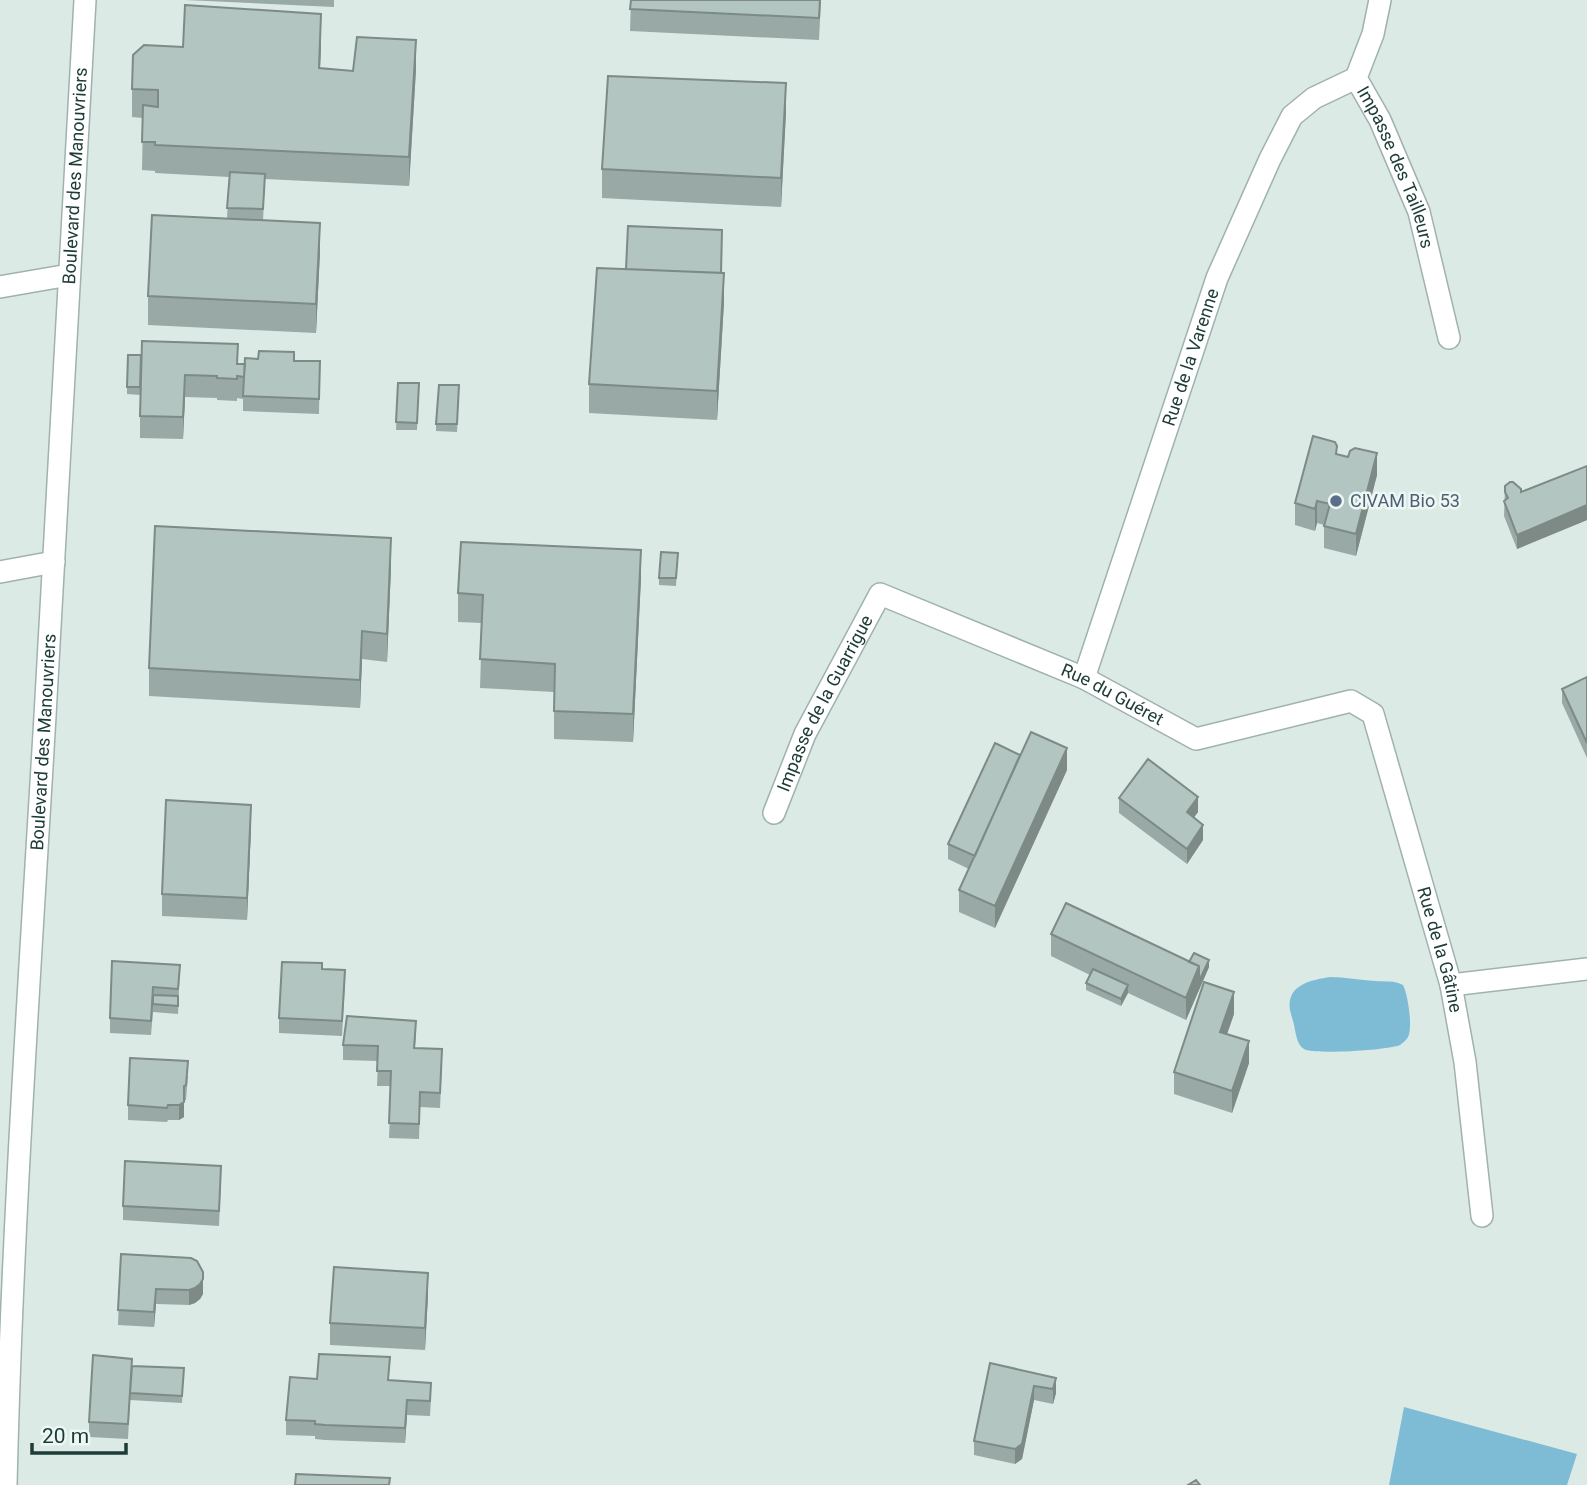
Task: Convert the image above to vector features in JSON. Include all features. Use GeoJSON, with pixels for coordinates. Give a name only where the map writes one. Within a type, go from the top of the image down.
{"type":"FeatureCollection","features":[{"type":"Feature","properties":{"kind":"street","name":"Boulevard des Manouvriers"},"geometry":{"type":"LineString","coordinates":[[6,1485],[4,1394],[85,0]]}},
{"type":"Feature","properties":{"kind":"street","name":"Impasse des Tailleurs"},"geometry":{"type":"LineString","coordinates":[[1380,0],[1373,34],[1356,78],[1380,120],[1419,212],[1449,338]]}},
{"type":"Feature","properties":{"kind":"street","name":"Rue de la Varenne"},"geometry":{"type":"LineString","coordinates":[[1084,678],[1217,278],[1270,159],[1292,116],[1314,98],[1356,78]]}},
{"type":"Feature","properties":{"kind":"street"},"geometry":{"type":"LineString","coordinates":[[0,287],[69,275]]}},
{"type":"Feature","properties":{"kind":"street"},"geometry":{"type":"LineString","coordinates":[[0,572],[54,562]]}},
{"type":"Feature","properties":{"kind":"street","name":"Rue du Guéret"},"geometry":{"type":"LineString","coordinates":[[880,594],[1084,678],[1196,739],[1351,701]]}},
{"type":"Feature","properties":{"kind":"street","name":"Impasse de la Guarrigue"},"geometry":{"type":"LineString","coordinates":[[774,813],[805,734],[880,594]]}},
{"type":"Feature","properties":{"kind":"street","name":"Rue de la Gâtine"},"geometry":{"type":"LineString","coordinates":[[1351,701],[1373,714],[1451,985],[1465,1062],[1482,1216]]}},
{"type":"Feature","properties":{"kind":"street"},"geometry":{"type":"LineString","coordinates":[[1451,985],[1587,969]]}},
{"type":"Feature","properties":{"kind":"water"},"geometry":{"type":"Polygon","coordinates":[[[1330,977],[1403,985],[1410,1019],[1407,1039],[1393,1047],[1367,1050],[1322,1052],[1304,1049],[1297,1039],[1290,1010],[1292,995],[1301,985],[1330,977]]]}},
{"type":"Feature","properties":{"kind":"water"},"geometry":{"type":"Polygon","coordinates":[[[1404,1407],[1577,1454],[1567,1485],[1389,1485],[1404,1407]]]}},
{"type":"Feature","properties":{"kind":"building"},"geometry":{"type":"Polygon","coordinates":[[[631,0],[820,0],[819,18],[630,9],[631,0]]]}},
{"type":"Feature","properties":{"kind":"building"},"geometry":{"type":"Polygon","coordinates":[[[185,5],[321,14],[319,68],[353,71],[357,37],[416,40],[409,157],[155,145],[155,142],[142,142],[143,105],[158,107],[158,90],[132,89],[133,55],[144,45],[183,47],[185,5]]]}},
{"type":"Feature","properties":{"kind":"building"},"geometry":{"type":"Polygon","coordinates":[[[608,76],[786,83],[781,178],[602,169],[608,76]]]}},
{"type":"Feature","properties":{"kind":"building"},"geometry":{"type":"Polygon","coordinates":[[[230,172],[265,174],[263,209],[227,208],[230,172]]]}},
{"type":"Feature","properties":{"kind":"building"},"geometry":{"type":"Polygon","coordinates":[[[152,215],[320,223],[316,304],[148,296],[152,215]]]}},
{"type":"Feature","properties":{"kind":"building"},"geometry":{"type":"Polygon","coordinates":[[[628,226],[722,230],[721,273],[626,269],[628,226]]]}},
{"type":"Feature","properties":{"kind":"building"},"geometry":{"type":"Polygon","coordinates":[[[597,268],[724,273],[717,391],[589,384],[597,268]]]}},
{"type":"Feature","properties":{"kind":"building"},"geometry":{"type":"Polygon","coordinates":[[[142,341],[238,344],[237,364],[245,364],[244,377],[237,376],[237,379],[185,375],[183,417],[140,416],[142,341]]]}},
{"type":"Feature","properties":{"kind":"building"},"geometry":{"type":"Polygon","coordinates":[[[259,351],[294,352],[294,361],[320,361],[319,399],[243,396],[245,358],[258,359],[259,351]]]}},
{"type":"Feature","properties":{"kind":"building"},"geometry":{"type":"Polygon","coordinates":[[[128,355],[141,355],[140,387],[127,387],[128,355]]]}},
{"type":"Feature","properties":{"kind":"building"},"geometry":{"type":"Polygon","coordinates":[[[398,383],[419,383],[417,423],[396,422],[398,383]]]}},
{"type":"Feature","properties":{"kind":"building"},"geometry":{"type":"Polygon","coordinates":[[[439,385],[459,385],[457,424],[436,424],[439,385]]]}},
{"type":"Feature","properties":{"kind":"building","name":"CIVAM Bio 53"},"geometry":{"type":"Polygon","coordinates":[[[1313,436],[1335,442],[1336,454],[1348,457],[1350,451],[1355,448],[1377,453],[1356,534],[1324,526],[1330,504],[1317,501],[1315,509],[1295,503],[1313,436]]]}},
{"type":"Feature","properties":{"kind":"building"},"geometry":{"type":"Polygon","coordinates":[[[1587,466],[1587,505],[1517,535],[1504,501],[1508,498],[1505,486],[1513,482],[1521,492],[1587,466]]]}},
{"type":"Feature","properties":{"kind":"building"},"geometry":{"type":"Polygon","coordinates":[[[155,526],[391,538],[387,634],[362,631],[360,680],[149,668],[155,526]]]}},
{"type":"Feature","properties":{"kind":"building"},"geometry":{"type":"Polygon","coordinates":[[[461,542],[641,550],[633,714],[554,711],[555,664],[480,659],[483,595],[458,593],[461,542]]]}},
{"type":"Feature","properties":{"kind":"building"},"geometry":{"type":"Polygon","coordinates":[[[661,552],[678,553],[676,578],[659,578],[661,552]]]}},
{"type":"Feature","properties":{"kind":"building"},"geometry":{"type":"Polygon","coordinates":[[[1587,677],[1587,743],[1562,689],[1587,677]]]}},
{"type":"Feature","properties":{"kind":"building"},"geometry":{"type":"Polygon","coordinates":[[[1031,732],[1067,748],[995,906],[959,890],[1031,732]]]}},
{"type":"Feature","properties":{"kind":"building"},"geometry":{"type":"Polygon","coordinates":[[[995,743],[1020,755],[975,856],[948,844],[995,743]]]}},
{"type":"Feature","properties":{"kind":"building"},"geometry":{"type":"Polygon","coordinates":[[[1148,759],[1198,797],[1187,812],[1203,825],[1187,849],[1119,798],[1148,759]]]}},
{"type":"Feature","properties":{"kind":"building"},"geometry":{"type":"Polygon","coordinates":[[[166,800],[251,805],[247,898],[162,894],[166,800]]]}},
{"type":"Feature","properties":{"kind":"building"},"geometry":{"type":"Polygon","coordinates":[[[1066,903],[1199,966],[1186,998],[1051,934],[1066,903]]]}},
{"type":"Feature","properties":{"kind":"building"},"geometry":{"type":"Polygon","coordinates":[[[1194,953],[1209,960],[1199,981],[1199,966],[1189,962],[1194,953]]]}},
{"type":"Feature","properties":{"kind":"building"},"geometry":{"type":"Polygon","coordinates":[[[112,961],[180,965],[178,989],[153,987],[151,1021],[110,1018],[112,961]]]}},
{"type":"Feature","properties":{"kind":"building"},"geometry":{"type":"Polygon","coordinates":[[[282,962],[322,963],[322,969],[345,970],[342,1021],[279,1018],[282,962]]]}},
{"type":"Feature","properties":{"kind":"building"},"geometry":{"type":"Polygon","coordinates":[[[1093,969],[1128,985],[1121,999],[1086,983],[1093,969]]]}},
{"type":"Feature","properties":{"kind":"building"},"geometry":{"type":"Polygon","coordinates":[[[1204,982],[1234,992],[1220,1032],[1249,1041],[1232,1091],[1174,1072],[1204,982]]]}},
{"type":"Feature","properties":{"kind":"building"},"geometry":{"type":"Polygon","coordinates":[[[153,995],[178,996],[178,1006],[153,1004],[153,995]]]}},
{"type":"Feature","properties":{"kind":"building"},"geometry":{"type":"Polygon","coordinates":[[[347,1016],[416,1021],[414,1048],[442,1049],[440,1093],[420,1092],[419,1124],[389,1123],[391,1071],[377,1071],[378,1046],[343,1045],[347,1016]]]}},
{"type":"Feature","properties":{"kind":"building"},"geometry":{"type":"Polygon","coordinates":[[[130,1058],[188,1061],[184,1102],[168,1105],[167,1108],[128,1105],[130,1058]]]}},
{"type":"Feature","properties":{"kind":"building"},"geometry":{"type":"Polygon","coordinates":[[[125,1161],[221,1166],[219,1211],[123,1206],[125,1161]]]}},
{"type":"Feature","properties":{"kind":"building"},"geometry":{"type":"Polygon","coordinates":[[[121,1254],[191,1258],[197,1261],[203,1272],[203,1279],[195,1288],[189,1290],[156,1289],[154,1312],[118,1310],[121,1254]]]}},
{"type":"Feature","properties":{"kind":"building"},"geometry":{"type":"Polygon","coordinates":[[[334,1267],[428,1273],[425,1328],[330,1323],[334,1267]]]}},
{"type":"Feature","properties":{"kind":"building"},"geometry":{"type":"Polygon","coordinates":[[[319,1354],[390,1357],[388,1380],[431,1383],[430,1401],[407,1400],[405,1428],[325,1425],[315,1424],[315,1421],[286,1420],[290,1377],[317,1379],[319,1354]]]}},
{"type":"Feature","properties":{"kind":"building"},"geometry":{"type":"Polygon","coordinates":[[[93,1355],[132,1359],[128,1424],[89,1422],[93,1355]]]}},
{"type":"Feature","properties":{"kind":"building"},"geometry":{"type":"Polygon","coordinates":[[[990,1363],[1056,1378],[1053,1389],[1034,1386],[1022,1444],[1015,1449],[974,1441],[990,1363]]]}},
{"type":"Feature","properties":{"kind":"building"},"geometry":{"type":"Polygon","coordinates":[[[132,1366],[184,1368],[182,1396],[130,1393],[132,1366]]]}},
{"type":"Feature","properties":{"kind":"building"},"geometry":{"type":"Polygon","coordinates":[[[296,1474],[390,1478],[389,1485],[295,1485],[296,1474]]]}},
{"type":"Feature","properties":{"kind":"place","name":"CIVAM Bio 53"},"geometry":{"type":"Point","coordinates":[1336,501]}}]}
